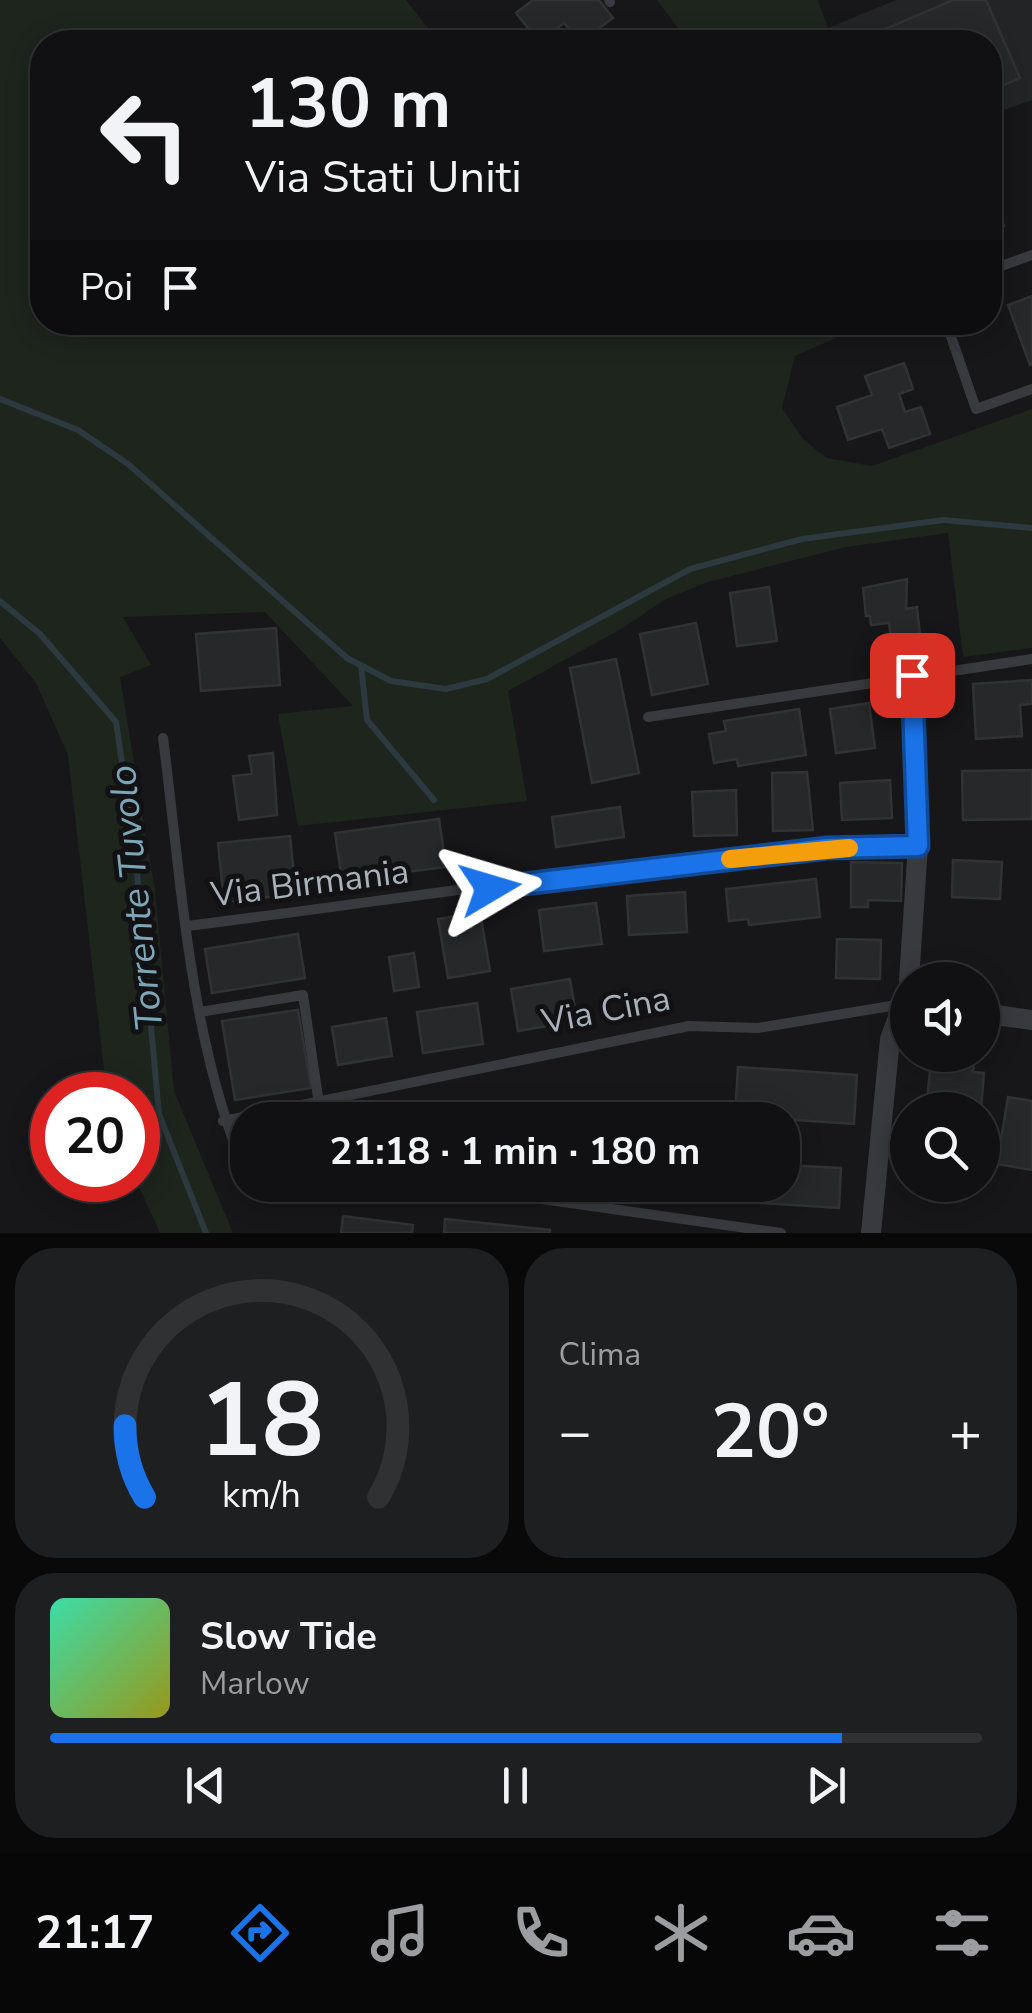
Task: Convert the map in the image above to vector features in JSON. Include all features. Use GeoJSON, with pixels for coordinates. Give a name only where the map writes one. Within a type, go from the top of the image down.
{"type":"FeatureCollection","features":[{"type":"Feature","properties":{"kind":"street"},"geometry":{"type":"LineString","coordinates":[[911,962],[918,846],[912,675]]}},
{"type":"Feature","properties":{"kind":"street"},"geometry":{"type":"LineString","coordinates":[[1000,1015],[1032,1020]]}},
{"type":"Feature","properties":{"kind":"street"},"geometry":{"type":"LineString","coordinates":[[871,1233],[890,1039]]}},
{"type":"Feature","properties":{"kind":"lane"},"geometry":{"type":"LineString","coordinates":[[1002,266],[1032,255]]}},
{"type":"Feature","properties":{"kind":"lane"},"geometry":{"type":"LineString","coordinates":[[950,335],[976,409],[1032,389]]}},
{"type":"Feature","properties":{"kind":"lane"},"geometry":{"type":"LineString","coordinates":[[648,717],[1032,659]]}},
{"type":"Feature","properties":{"kind":"lane"},"geometry":{"type":"LineString","coordinates":[[163,738],[200,1012],[223,1121],[230,1137]]}},
{"type":"Feature","properties":{"kind":"lane","name":"Via Birmania"},"geometry":{"type":"LineString","coordinates":[[187,926],[737,858],[918,846]]}},
{"type":"Feature","properties":{"kind":"lane"},"geometry":{"type":"LineString","coordinates":[[200,1012],[303,995],[319,1102]]}},
{"type":"Feature","properties":{"kind":"lane","name":"Via Cina"},"geometry":{"type":"LineString","coordinates":[[328,1102],[689,1026],[758,1028],[890,1003]]}},
{"type":"Feature","properties":{"kind":"lane","name":"Via Cina"},"geometry":{"type":"LineString","coordinates":[[223,1121],[230,1120]]}},
{"type":"Feature","properties":{"kind":"lane"},"geometry":{"type":"LineString","coordinates":[[563,1202],[781,1233]]}},
{"type":"Feature","properties":{"kind":"shaded area"},"geometry":{"type":"Polygon","coordinates":[[[0,0],[406,0],[430,30],[30,30],[30,335],[842,335],[795,356],[782,408],[804,440],[827,458],[872,466],[1032,409],[1032,648],[963,657],[948,533],[846,547],[708,582],[666,599],[623,628],[508,691],[527,801],[298,826],[278,714],[353,706],[265,612],[123,617],[151,665],[120,677],[155,891],[174,1091],[233,1233],[160,1233],[146,1202],[160,1202],[160,1072],[104,1072],[68,755],[36,683],[0,638],[0,0]]]}},
{"type":"Feature","properties":{"kind":"shaded area"},"geometry":{"type":"Polygon","coordinates":[[[657,0],[818,0],[829,30],[676,30],[678,28],[657,0]]]}},
{"type":"Feature","properties":{"kind":"shaded area"},"geometry":{"type":"Polygon","coordinates":[[[896,0],[1032,0],[1032,100],[1002,111],[1002,30],[828,28],[896,0]]]}},
{"type":"Feature","properties":{"kind":"building"},"geometry":{"type":"Polygon","coordinates":[[[533,0],[599,0],[613,18],[596,30],[570,30],[564,23],[555,30],[529,30],[516,13],[533,0]]]}},
{"type":"Feature","properties":{"kind":"building"},"geometry":{"type":"Polygon","coordinates":[[[953,0],[986,0],[999,30],[883,30],[953,0]]]}},
{"type":"Feature","properties":{"kind":"building"},"geometry":{"type":"Polygon","coordinates":[[[1002,37],[1020,78],[1002,86],[1002,37]]]}},
{"type":"Feature","properties":{"kind":"building"},"geometry":{"type":"Polygon","coordinates":[[[1032,296],[1032,364],[1030,365],[1008,305],[1032,296]]]}},
{"type":"Feature","properties":{"kind":"building"},"geometry":{"type":"Polygon","coordinates":[[[904,363],[913,389],[899,394],[905,412],[921,407],[930,434],[889,448],[882,429],[848,440],[837,407],[872,395],[865,376],[904,363]]]}},
{"type":"Feature","properties":{"kind":"building"},"geometry":{"type":"Polygon","coordinates":[[[907,579],[906,609],[917,607],[920,636],[891,639],[889,623],[871,625],[870,616],[866,616],[863,588],[907,579]]]}},
{"type":"Feature","properties":{"kind":"building"},"geometry":{"type":"Polygon","coordinates":[[[769,587],[777,641],[737,646],[730,593],[769,587]]]}},
{"type":"Feature","properties":{"kind":"building"},"geometry":{"type":"Polygon","coordinates":[[[696,623],[708,684],[652,695],[640,634],[696,623]]]}},
{"type":"Feature","properties":{"kind":"building"},"geometry":{"type":"Polygon","coordinates":[[[276,628],[280,685],[201,691],[196,634],[276,628]]]}},
{"type":"Feature","properties":{"kind":"building"},"geometry":{"type":"Polygon","coordinates":[[[616,659],[639,773],[592,783],[570,668],[616,659]]]}},
{"type":"Feature","properties":{"kind":"building"},"geometry":{"type":"Polygon","coordinates":[[[1032,680],[1032,704],[1020,705],[1022,736],[976,739],[973,684],[1032,680]]]}},
{"type":"Feature","properties":{"kind":"building"},"geometry":{"type":"Polygon","coordinates":[[[869,703],[875,748],[836,753],[830,709],[869,703]]]}},
{"type":"Feature","properties":{"kind":"building"},"geometry":{"type":"Polygon","coordinates":[[[799,709],[806,755],[738,766],[737,759],[714,763],[709,734],[726,731],[724,721],[799,709]]]}},
{"type":"Feature","properties":{"kind":"building"},"geometry":{"type":"Polygon","coordinates":[[[273,753],[277,815],[239,820],[233,776],[252,774],[249,756],[273,753]]]}},
{"type":"Feature","properties":{"kind":"building"},"geometry":{"type":"Polygon","coordinates":[[[1032,770],[1032,819],[963,820],[962,771],[1032,770]]]}},
{"type":"Feature","properties":{"kind":"building"},"geometry":{"type":"Polygon","coordinates":[[[807,772],[813,830],[773,831],[772,773],[807,772]]]}},
{"type":"Feature","properties":{"kind":"building"},"geometry":{"type":"Polygon","coordinates":[[[890,780],[892,818],[842,820],[840,783],[890,780]]]}},
{"type":"Feature","properties":{"kind":"building"},"geometry":{"type":"Polygon","coordinates":[[[736,790],[737,835],[694,836],[692,792],[736,790]]]}},
{"type":"Feature","properties":{"kind":"building"},"geometry":{"type":"Polygon","coordinates":[[[620,807],[624,837],[556,847],[552,817],[620,807]]]}},
{"type":"Feature","properties":{"kind":"building"},"geometry":{"type":"Polygon","coordinates":[[[439,819],[446,867],[342,880],[335,833],[439,819]]]}},
{"type":"Feature","properties":{"kind":"building"},"geometry":{"type":"Polygon","coordinates":[[[290,836],[296,894],[224,902],[218,843],[290,836]]]}},
{"type":"Feature","properties":{"kind":"building"},"geometry":{"type":"Polygon","coordinates":[[[953,860],[1002,862],[1000,899],[952,897],[953,860]]]}},
{"type":"Feature","properties":{"kind":"building"},"geometry":{"type":"Polygon","coordinates":[[[851,862],[902,863],[901,901],[868,900],[868,907],[851,907],[851,862]]]}},
{"type":"Feature","properties":{"kind":"building"},"geometry":{"type":"Polygon","coordinates":[[[816,879],[820,917],[749,925],[748,919],[729,921],[726,889],[816,879]]]}},
{"type":"Feature","properties":{"kind":"building"},"geometry":{"type":"Polygon","coordinates":[[[685,892],[687,932],[629,935],[627,896],[685,892]]]}},
{"type":"Feature","properties":{"kind":"building"},"geometry":{"type":"Polygon","coordinates":[[[596,903],[602,944],[544,951],[539,910],[596,903]]]}},
{"type":"Feature","properties":{"kind":"building"},"geometry":{"type":"Polygon","coordinates":[[[480,912],[490,971],[448,978],[438,919],[480,912]]]}},
{"type":"Feature","properties":{"kind":"building"},"geometry":{"type":"Polygon","coordinates":[[[298,934],[305,978],[212,993],[205,949],[298,934]]]}},
{"type":"Feature","properties":{"kind":"building"},"geometry":{"type":"Polygon","coordinates":[[[837,939],[881,940],[880,979],[836,978],[837,939]]]}},
{"type":"Feature","properties":{"kind":"building"},"geometry":{"type":"Polygon","coordinates":[[[414,953],[419,987],[394,991],[389,957],[414,953]]]}},
{"type":"Feature","properties":{"kind":"building"},"geometry":{"type":"Polygon","coordinates":[[[570,979],[577,1021],[518,1031],[511,989],[570,979]]]}},
{"type":"Feature","properties":{"kind":"building"},"geometry":{"type":"Polygon","coordinates":[[[477,1003],[483,1044],[423,1053],[417,1012],[477,1003]]]}},
{"type":"Feature","properties":{"kind":"building"},"geometry":{"type":"Polygon","coordinates":[[[298,1010],[311,1088],[235,1100],[222,1021],[298,1010]]]}},
{"type":"Feature","properties":{"kind":"building"},"geometry":{"type":"Polygon","coordinates":[[[386,1018],[392,1056],[338,1065],[332,1027],[386,1018]]]}},
{"type":"Feature","properties":{"kind":"building"},"geometry":{"type":"Polygon","coordinates":[[[738,1067],[857,1075],[854,1124],[800,1120],[800,1102],[736,1102],[738,1067]]]}},
{"type":"Feature","properties":{"kind":"building"},"geometry":{"type":"Polygon","coordinates":[[[930,1072],[984,1073],[982,1092],[928,1092],[930,1072]]]}},
{"type":"Feature","properties":{"kind":"building"},"geometry":{"type":"Polygon","coordinates":[[[1008,1097],[1032,1101],[1032,1170],[1000,1165],[1008,1097]]]}},
{"type":"Feature","properties":{"kind":"building"},"geometry":{"type":"Polygon","coordinates":[[[800,1166],[841,1168],[839,1208],[746,1202],[800,1202],[800,1166]]]}},
{"type":"Feature","properties":{"kind":"building"},"geometry":{"type":"Polygon","coordinates":[[[343,1216],[413,1225],[412,1233],[341,1233],[343,1216]]]}},
{"type":"Feature","properties":{"kind":"building"},"geometry":{"type":"Polygon","coordinates":[[[445,1219],[550,1230],[550,1233],[444,1233],[445,1219]]]}},
{"type":"Feature","properties":{"kind":"waterway"},"geometry":{"type":"LineString","coordinates":[[0,399],[78,430],[128,464],[347,658],[391,681],[446,689],[487,679],[690,569],[802,539],[943,520],[1032,528]]}},
{"type":"Feature","properties":{"kind":"waterway","name":"Torrente Tuvolo"},"geometry":{"type":"LineString","coordinates":[[0,601],[40,634],[116,722],[135,851],[159,1114],[206,1233]]}},
{"type":"Feature","properties":{"kind":"waterway"},"geometry":{"type":"LineString","coordinates":[[361,666],[367,720],[434,800]]}},
{"type":"Feature","properties":{"kind":"slow traffic"},"geometry":{"type":"LineString","coordinates":[[730,859],[849,848]]}},
{"type":"Feature","properties":{"kind":"route"},"geometry":{"type":"LineString","coordinates":[[490,888],[827,848],[918,846],[912,675]]}}]}
